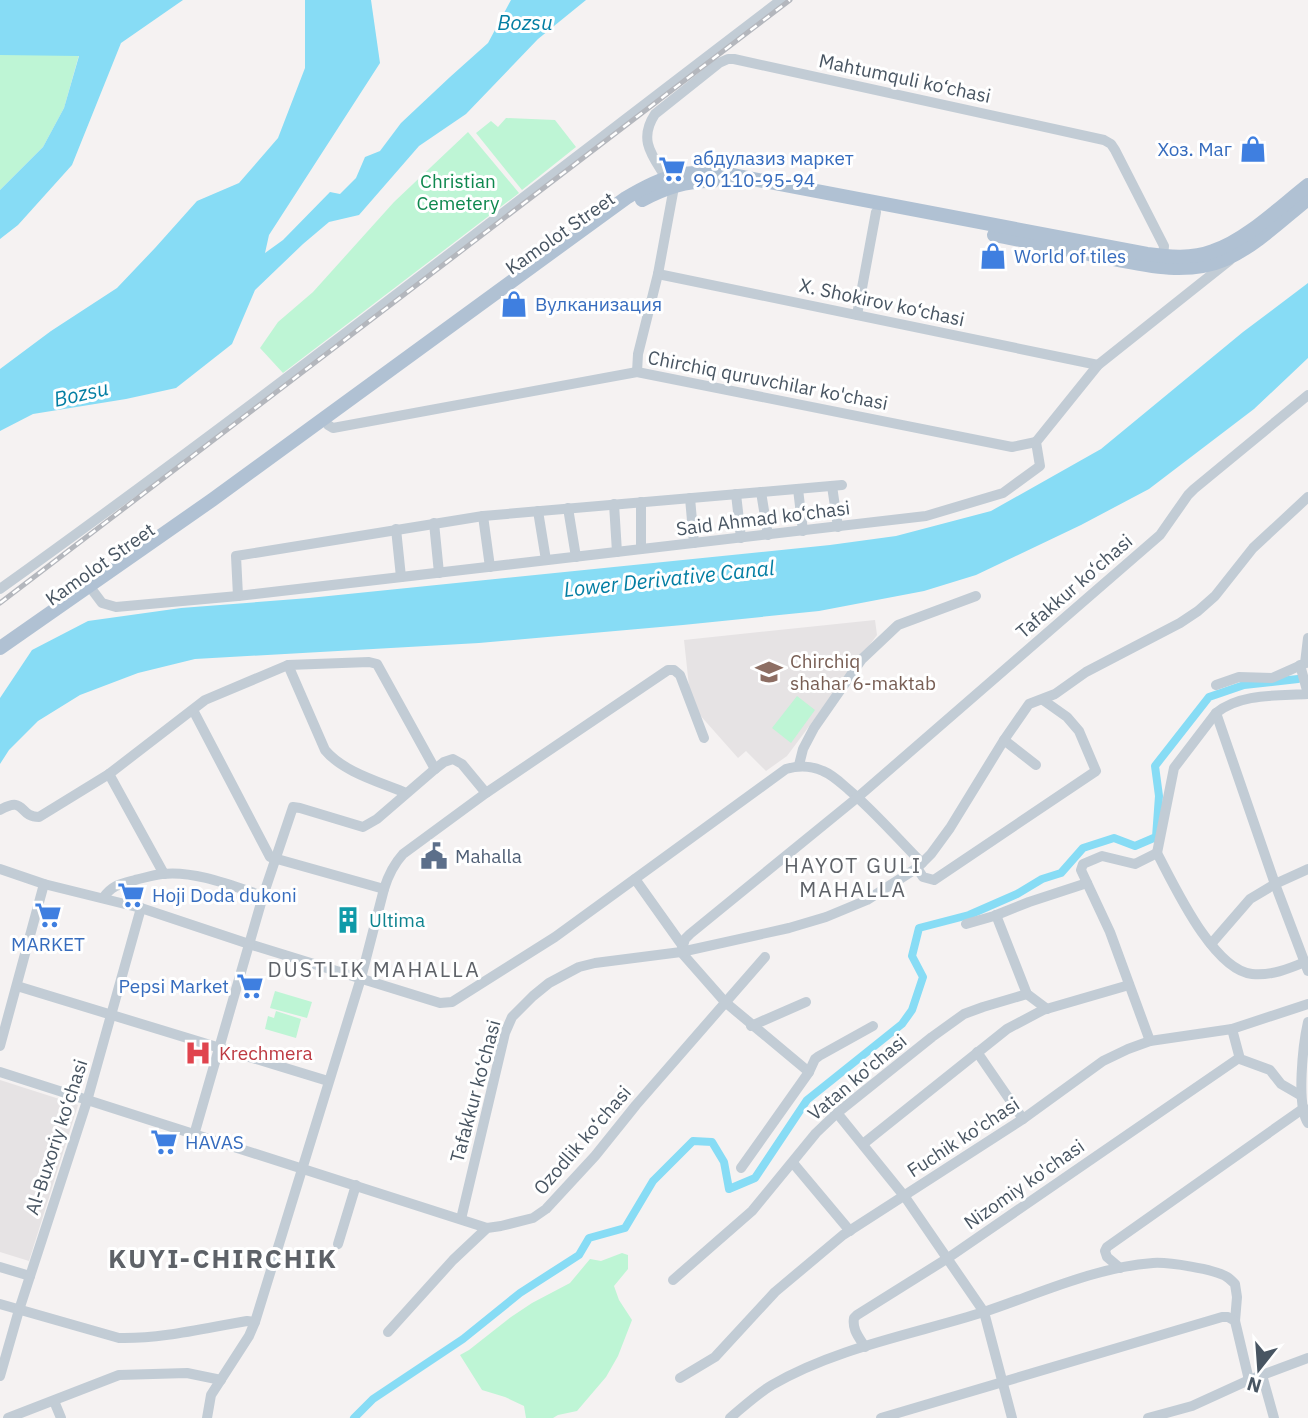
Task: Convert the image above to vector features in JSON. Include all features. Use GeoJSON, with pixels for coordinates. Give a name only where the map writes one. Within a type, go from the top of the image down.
{"type":"FeatureCollection","features":[{"type":"Feature","properties":{"kind":"main road","name":"Kamolot Street"},"geometry":{"type":"LineString","coordinates":[[0,657],[626,198],[699,171],[732,175],[1158,267],[1173,268],[1209,264],[1225,259],[1243,249],[1308,199]]}},
{"type":"Feature","properties":{"kind":"main road","name":"Kamolot Street"},"geometry":{"type":"LineString","coordinates":[[0,648],[213,509],[612,218],[670,182],[727,183],[876,212],[1163,256],[1204,254],[1226,246],[1308,185]]}},
{"type":"Feature","properties":{"kind":"street"},"geometry":{"type":"LineString","coordinates":[[0,589],[338,339],[781,0]]}},
{"type":"Feature","properties":{"kind":"street","name":"Mahtumquli ko‘chasi"},"geometry":{"type":"LineString","coordinates":[[670,182],[646,143],[647,128],[651,120],[719,63],[734,59],[1104,140],[1115,150],[1152,222],[1164,246],[1163,256]]}},
{"type":"Feature","properties":{"kind":"street"},"geometry":{"type":"LineString","coordinates":[[637,372],[638,354],[659,274],[670,182]]}},
{"type":"Feature","properties":{"kind":"street"},"geometry":{"type":"LineString","coordinates":[[857,315],[876,212]]}},
{"type":"Feature","properties":{"kind":"street","name":"Said Ahmad ko‘chasi"},"geometry":{"type":"LineString","coordinates":[[91,589],[102,603],[116,607],[238,596],[926,516],[1003,493],[1040,466],[1037,442],[1098,365],[1243,249]]}},
{"type":"Feature","properties":{"kind":"street"},"geometry":{"type":"LineString","coordinates":[[1173,268],[1192,278],[1192,290]]}},
{"type":"Feature","properties":{"kind":"street","name":"X. Shokirov ko‘chasi"},"geometry":{"type":"LineString","coordinates":[[659,274],[1098,365]]}},
{"type":"Feature","properties":{"kind":"street","name":"Chirchiq quruvchilar ko'chasi"},"geometry":{"type":"LineString","coordinates":[[328,425],[333,428],[637,372],[1013,447],[1037,442]]}},
{"type":"Feature","properties":{"kind":"street","name":"Tafakkur ko‘chasi"},"geometry":{"type":"LineString","coordinates":[[460,1219],[505,1033],[519,1009],[549,983],[579,967],[681,949],[690,934],[858,797],[1160,535],[1194,489],[1308,395]]}},
{"type":"Feature","properties":{"kind":"street","name":"Said Ahmad ko‘chasi"},"geometry":{"type":"LineString","coordinates":[[238,596],[236,556],[484,516],[837,485],[838,527]]}},
{"type":"Feature","properties":{"kind":"street"},"geometry":{"type":"LineString","coordinates":[[798,489],[803,531]]}},
{"type":"Feature","properties":{"kind":"street"},"geometry":{"type":"LineString","coordinates":[[761,492],[768,535]]}},
{"type":"Feature","properties":{"kind":"street"},"geometry":{"type":"LineString","coordinates":[[736,494],[741,538]]}},
{"type":"Feature","properties":{"kind":"street"},"geometry":{"type":"LineString","coordinates":[[681,949],[789,928],[826,917],[867,900],[919,866],[950,828],[1004,740],[1029,705],[1055,694],[1086,672],[1180,624],[1198,611],[1215,596],[1253,548],[1308,497]]}},
{"type":"Feature","properties":{"kind":"street"},"geometry":{"type":"LineString","coordinates":[[690,498],[694,543]]}},
{"type":"Feature","properties":{"kind":"street"},"geometry":{"type":"LineString","coordinates":[[641,502],[641,549]]}},
{"type":"Feature","properties":{"kind":"street"},"geometry":{"type":"LineString","coordinates":[[614,505],[617,552]]}},
{"type":"Feature","properties":{"kind":"street"},"geometry":{"type":"LineString","coordinates":[[568,509],[576,557]]}},
{"type":"Feature","properties":{"kind":"street"},"geometry":{"type":"LineString","coordinates":[[538,511],[546,560]]}},
{"type":"Feature","properties":{"kind":"street"},"geometry":{"type":"LineString","coordinates":[[484,516],[490,567]]}},
{"type":"Feature","properties":{"kind":"street"},"geometry":{"type":"LineString","coordinates":[[434,523],[439,573]]}},
{"type":"Feature","properties":{"kind":"street"},"geometry":{"type":"LineString","coordinates":[[396,529],[401,577]]}},
{"type":"Feature","properties":{"kind":"street"},"geometry":{"type":"LineString","coordinates":[[799,765],[803,749],[814,728],[862,659],[898,625],[976,596]]}},
{"type":"Feature","properties":{"kind":"street"},"geometry":{"type":"LineString","coordinates":[[1216,713],[1275,884],[1307,967],[1265,974],[1250,974],[1236,969],[1211,944],[1157,853],[1174,768],[1216,713],[1229,704],[1250,699],[1308,694],[1304,663],[1308,638]]}},
{"type":"Feature","properties":{"kind":"street"},"geometry":{"type":"LineString","coordinates":[[0,810],[15,804],[29,815],[39,817],[109,774],[205,700],[288,665],[375,663],[435,769]]}},
{"type":"Feature","properties":{"kind":"street"},"geometry":{"type":"LineString","coordinates":[[1216,685],[1239,677],[1272,678],[1304,663]]}},
{"type":"Feature","properties":{"kind":"street"},"geometry":{"type":"LineString","coordinates":[[288,665],[325,750],[331,757],[347,768],[406,793]]}},
{"type":"Feature","properties":{"kind":"street"},"geometry":{"type":"LineString","coordinates":[[207,1418],[211,1395],[255,1322],[361,978],[387,877],[395,863],[402,854],[486,793],[668,670],[674,670],[680,675],[704,737]]}},
{"type":"Feature","properties":{"kind":"street"},"geometry":{"type":"LineString","coordinates":[[0,869],[44,884],[141,908],[405,993],[440,1003],[452,1002],[555,937],[786,769],[799,765],[824,771],[858,797],[919,866],[923,877],[934,880],[1096,771],[1079,731],[1067,717],[1043,700]]}},
{"type":"Feature","properties":{"kind":"street"},"geometry":{"type":"LineString","coordinates":[[193,710],[270,857],[384,889]]}},
{"type":"Feature","properties":{"kind":"street"},"geometry":{"type":"LineString","coordinates":[[1004,740],[1036,765]]}},
{"type":"Feature","properties":{"kind":"street"},"geometry":{"type":"LineString","coordinates":[[194,1135],[263,896],[293,807],[363,827],[377,819],[444,762],[453,759],[462,764],[486,793]]}},
{"type":"Feature","properties":{"kind":"street"},"geometry":{"type":"LineString","coordinates":[[109,774],[164,874]]}},
{"type":"Feature","properties":{"kind":"street"},"geometry":{"type":"LineString","coordinates":[[1150,1041],[1110,932],[1081,870],[1083,864],[1102,856],[1135,864],[1157,853]]}},
{"type":"Feature","properties":{"kind":"street"},"geometry":{"type":"LineString","coordinates":[[1211,944],[1250,899],[1308,869]]}},
{"type":"Feature","properties":{"kind":"street"},"geometry":{"type":"LineString","coordinates":[[103,898],[109,889],[122,883],[164,874],[184,874],[263,896]]}},
{"type":"Feature","properties":{"kind":"street"},"geometry":{"type":"LineString","coordinates":[[635,879],[681,949],[724,1002],[809,1072]]}},
{"type":"Feature","properties":{"kind":"street"},"geometry":{"type":"LineString","coordinates":[[966,924],[1087,883]]}},
{"type":"Feature","properties":{"kind":"street"},"geometry":{"type":"LineString","coordinates":[[0,1046],[44,884]]}},
{"type":"Feature","properties":{"kind":"street","name":"Al-Buxoriy ko‘chasi"},"geometry":{"type":"LineString","coordinates":[[0,1376],[88,1101],[141,908]]}},
{"type":"Feature","properties":{"kind":"street"},"geometry":{"type":"LineString","coordinates":[[996,915],[1027,994],[1047,1009]]}},
{"type":"Feature","properties":{"kind":"street","name":"Ozodlik ko‘chasi"},"geometry":{"type":"LineString","coordinates":[[487,1228],[533,1218],[546,1209],[595,1156],[765,957]]}},
{"type":"Feature","properties":{"kind":"street"},"geometry":{"type":"LineString","coordinates":[[863,1144],[1007,1029],[1047,1009],[1129,985]]}},
{"type":"Feature","properties":{"kind":"street"},"geometry":{"type":"LineString","coordinates":[[18,986],[328,1081]]}},
{"type":"Feature","properties":{"kind":"street","name":"Vatan ko'chasi"},"geometry":{"type":"LineString","coordinates":[[673,1280],[752,1211],[816,1133],[837,1113],[964,1014],[1027,994]]}},
{"type":"Feature","properties":{"kind":"street"},"geometry":{"type":"LineString","coordinates":[[751,1026],[806,1002]]}},
{"type":"Feature","properties":{"kind":"street","name":"Fuchik ko'chasi"},"geometry":{"type":"LineString","coordinates":[[680,1378],[715,1357],[775,1292],[850,1231],[1023,1119],[1103,1061],[1150,1041],[1232,1029],[1308,1004]]}},
{"type":"Feature","properties":{"kind":"street"},"geometry":{"type":"LineString","coordinates":[[1308,1022],[1300,1095],[1308,1123]]}},
{"type":"Feature","properties":{"kind":"street"},"geometry":{"type":"LineString","coordinates":[[741,1168],[809,1072],[815,1059],[873,1026]]}},
{"type":"Feature","properties":{"kind":"street"},"geometry":{"type":"LineString","coordinates":[[1232,1029],[1239,1058],[1270,1070],[1281,1084],[1300,1095]]}},
{"type":"Feature","properties":{"kind":"street"},"geometry":{"type":"LineString","coordinates":[[977,1052],[1023,1119]]}},
{"type":"Feature","properties":{"kind":"street","name":"Nizomiy ko'chasi"},"geometry":{"type":"LineString","coordinates":[[865,1347],[855,1332],[854,1318],[948,1258],[1239,1058]]}},
{"type":"Feature","properties":{"kind":"street"},"geometry":{"type":"LineString","coordinates":[[0,1072],[487,1228],[453,1260],[388,1332]]}},
{"type":"Feature","properties":{"kind":"street"},"geometry":{"type":"LineString","coordinates":[[1120,1268],[1107,1256],[1107,1247],[1304,1108]]}},
{"type":"Feature","properties":{"kind":"street"},"geometry":{"type":"LineString","coordinates":[[837,1113],[905,1197],[984,1312],[1012,1418]]}},
{"type":"Feature","properties":{"kind":"street"},"geometry":{"type":"LineString","coordinates":[[793,1163],[850,1231]]}},
{"type":"Feature","properties":{"kind":"street"},"geometry":{"type":"LineString","coordinates":[[338,1244],[356,1185]]}},
{"type":"Feature","properties":{"kind":"street"},"geometry":{"type":"LineString","coordinates":[[730,1418],[771,1386],[826,1359],[984,1312],[1097,1274],[1155,1263],[1218,1273],[1235,1284],[1235,1321],[1249,1380]]}},
{"type":"Feature","properties":{"kind":"street"},"geometry":{"type":"LineString","coordinates":[[0,1267],[30,1276]]}},
{"type":"Feature","properties":{"kind":"street"},"geometry":{"type":"LineString","coordinates":[[0,1304],[119,1338],[164,1335],[247,1321],[255,1322]]}},
{"type":"Feature","properties":{"kind":"street"},"geometry":{"type":"LineString","coordinates":[[881,1418],[1222,1317],[1235,1321]]}},
{"type":"Feature","properties":{"kind":"street"},"geometry":{"type":"LineString","coordinates":[[1149,1418],[1192,1406],[1249,1380],[1308,1358]]}},
{"type":"Feature","properties":{"kind":"street"},"geometry":{"type":"LineString","coordinates":[[8,1418],[119,1375],[187,1373],[221,1380]]}},
{"type":"Feature","properties":{"kind":"street"},"geometry":{"type":"LineString","coordinates":[[1262,1375],[1274,1418]]}},
{"type":"Feature","properties":{"kind":"street"},"geometry":{"type":"LineString","coordinates":[[54,1402],[61,1418]]}},
{"type":"Feature","properties":{"kind":"street"},"geometry":{"type":"LineString","coordinates":[[1192,1406],[1196,1418]]}},
{"type":"Feature","properties":{"kind":"shaded area","name":"Chirchiq shahar 6-maktab"},"geometry":{"type":"Polygon","coordinates":[[[875,620],[877,635],[787,756],[766,771],[746,751],[738,758],[691,705],[684,640],[875,620]]]}},
{"type":"Feature","properties":{"kind":"shaded area"},"geometry":{"type":"Polygon","coordinates":[[[0,1080],[78,1105],[29,1261],[0,1252],[0,1080]]]}},
{"type":"Feature","properties":{"kind":"green space"},"geometry":{"type":"Polygon","coordinates":[[[0,55],[79,55],[64,108],[43,147],[0,190],[0,55]]]}},
{"type":"Feature","properties":{"kind":"green space"},"geometry":{"type":"Polygon","coordinates":[[[506,118],[555,120],[576,147],[522,190],[476,133],[491,121],[498,127],[506,118]]]}},
{"type":"Feature","properties":{"kind":"green space","name":"Christian Cemetery"},"geometry":{"type":"Polygon","coordinates":[[[468,132],[519,193],[283,373],[260,348],[278,322],[313,292],[394,202],[468,132]]]}},
{"type":"Feature","properties":{"kind":"green space"},"geometry":{"type":"Polygon","coordinates":[[[797,696],[815,710],[791,743],[772,728],[797,696]]]}},
{"type":"Feature","properties":{"kind":"green space"},"geometry":{"type":"Polygon","coordinates":[[[275,991],[312,1002],[307,1018],[270,1008],[275,991]]]}},
{"type":"Feature","properties":{"kind":"green space"},"geometry":{"type":"Polygon","coordinates":[[[276,1011],[301,1019],[296,1038],[265,1029],[268,1016],[274,1018],[276,1011]]]}},
{"type":"Feature","properties":{"kind":"green space"},"geometry":{"type":"Polygon","coordinates":[[[622,1253],[628,1255],[628,1269],[614,1286],[619,1300],[632,1320],[618,1356],[606,1377],[577,1411],[553,1418],[526,1418],[524,1406],[482,1390],[460,1355],[532,1303],[570,1283],[590,1259],[601,1261],[622,1253]]]}},
{"type":"Feature","properties":{"kind":"water"},"geometry":{"type":"Polygon","coordinates":[[[0,0],[183,0],[121,43],[72,165],[18,225],[0,239],[0,190],[43,147],[64,108],[79,56],[0,55],[0,0]]]}},
{"type":"Feature","properties":{"kind":"water","name":"Bozsu"},"geometry":{"type":"Polygon","coordinates":[[[305,0],[371,0],[380,63],[269,235],[265,253],[283,240],[330,192],[340,194],[356,178],[365,157],[380,151],[401,123],[488,43],[511,0],[586,0],[538,39],[466,114],[419,146],[359,215],[329,222],[303,244],[255,290],[232,344],[176,388],[33,414],[0,431],[0,369],[51,331],[117,288],[197,201],[239,183],[278,138],[305,68],[305,0]]]}},
{"type":"Feature","properties":{"kind":"water","name":"Lower Derivative Canal"},"geometry":{"type":"Polygon","coordinates":[[[1308,283],[1308,358],[1254,409],[1149,489],[976,575],[924,591],[819,611],[479,643],[195,659],[138,673],[80,695],[38,721],[9,750],[0,764],[0,698],[32,650],[88,621],[181,608],[309,598],[830,545],[896,536],[991,511],[1101,449],[1243,332],[1308,283]]]}},
{"type":"Feature","properties":{"kind":"waterway"},"geometry":{"type":"LineString","coordinates":[[354,1418],[373,1399],[463,1339],[520,1293],[579,1255],[589,1238],[625,1228],[653,1181],[693,1141],[712,1142],[724,1162],[729,1189],[755,1178],[807,1100],[902,1024],[912,1010],[923,977],[912,956],[919,928],[969,915],[1017,894],[1042,879],[1061,873],[1083,848],[1114,838],[1135,846],[1156,837],[1159,796],[1155,766],[1209,697],[1244,685],[1298,679]]}},
{"type":"Feature","properties":{"kind":"railway"},"geometry":{"type":"LineString","coordinates":[[0,603],[790,0]]}},
{"type":"Feature","properties":{"kind":"place","name":"Хоз. Маг"},"geometry":{"type":"Point","coordinates":[1253,149]}},
{"type":"Feature","properties":{"kind":"place","name":"абдулазиз маркет 90 110-95-94"},"geometry":{"type":"Point","coordinates":[672,169]}},
{"type":"Feature","properties":{"kind":"place","name":"World of tiles"},"geometry":{"type":"Point","coordinates":[993,256]}},
{"type":"Feature","properties":{"kind":"place","name":"Вулканизация"},"geometry":{"type":"Point","coordinates":[514,304]}},
{"type":"Feature","properties":{"kind":"place","name":"Chirchiq shahar 6-maktab"},"geometry":{"type":"Point","coordinates":[769,672]}},
{"type":"Feature","properties":{"kind":"place","name":"Mahalla"},"geometry":{"type":"Point","coordinates":[434,856]}},
{"type":"Feature","properties":{"kind":"place","name":"Hoji Doda dukoni"},"geometry":{"type":"Point","coordinates":[131,895]}},
{"type":"Feature","properties":{"kind":"place","name":"MARKET"},"geometry":{"type":"Point","coordinates":[48,915]}},
{"type":"Feature","properties":{"kind":"place","name":"Ultima"},"geometry":{"type":"Point","coordinates":[348,920]}},
{"type":"Feature","properties":{"kind":"place","name":"Pepsi Market"},"geometry":{"type":"Point","coordinates":[250,986]}},
{"type":"Feature","properties":{"kind":"place","name":"Krechmera"},"geometry":{"type":"Point","coordinates":[198,1053]}},
{"type":"Feature","properties":{"kind":"place","name":"HAVAS"},"geometry":{"type":"Point","coordinates":[164,1142]}},
{"type":"Feature","properties":{"kind":"district","name":"HAYOT GULI MAHALLA"},"geometry":{"type":"Point","coordinates":[853,877]}},
{"type":"Feature","properties":{"kind":"district","name":"DUSTLIK MAHALLA"},"geometry":{"type":"Point","coordinates":[374,969]}},
{"type":"Feature","properties":{"kind":"district","name":"KUYI-CHIRCHIK"},"geometry":{"type":"Point","coordinates":[223,1258]}}]}
